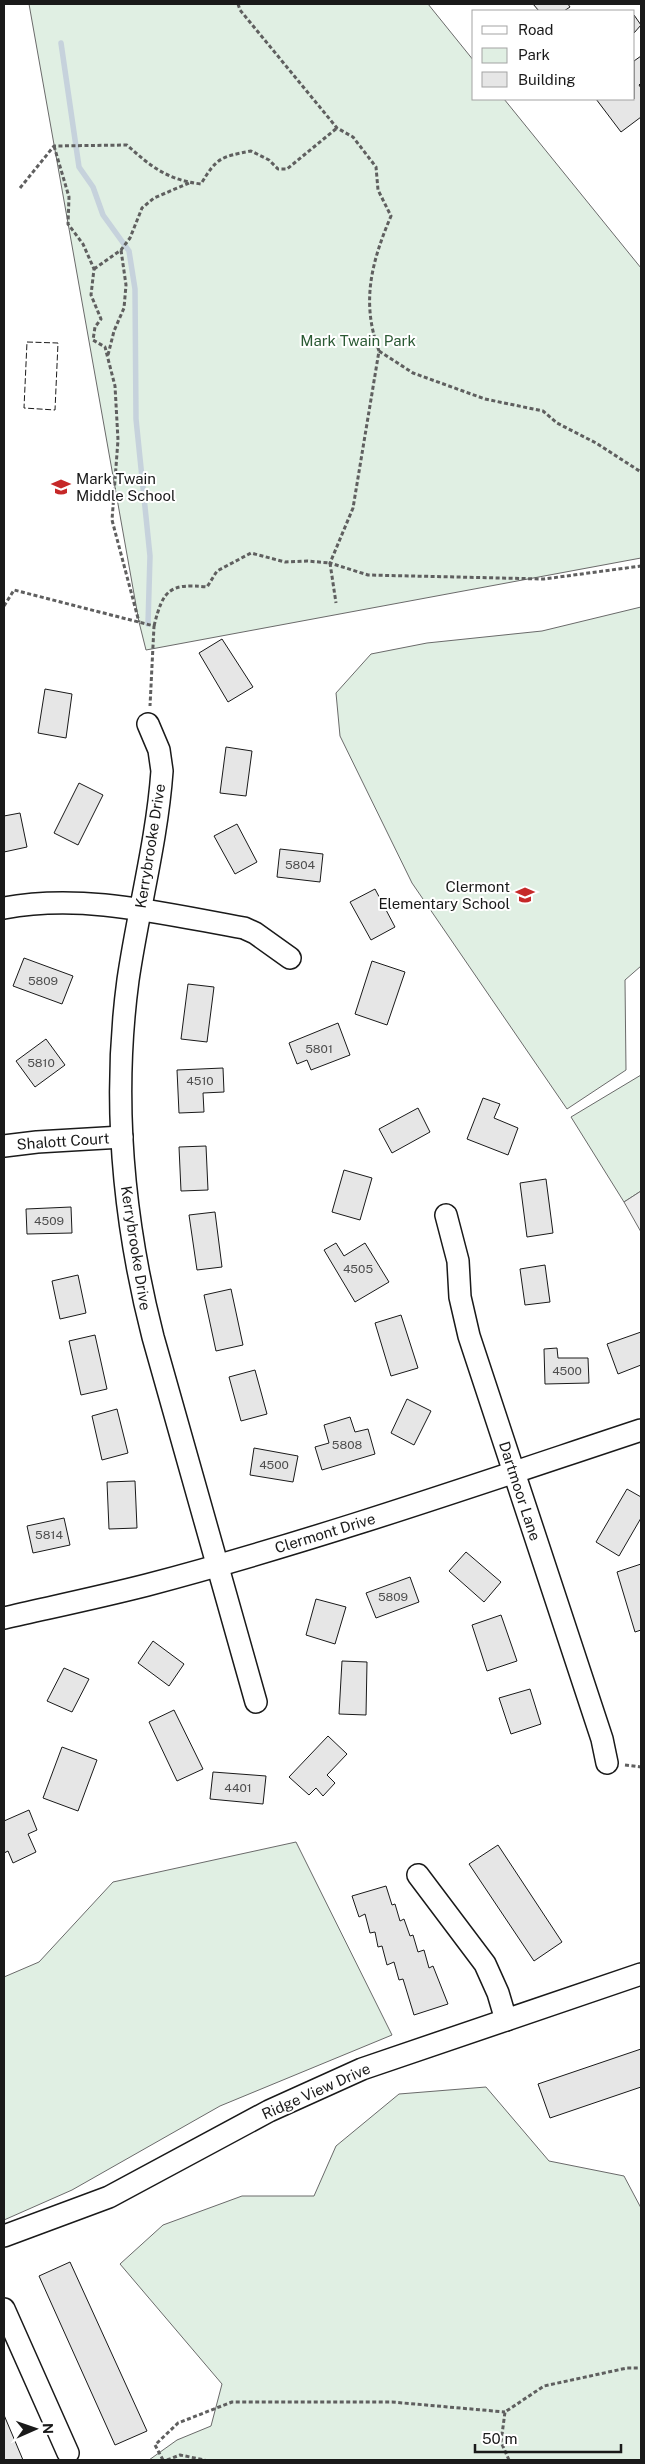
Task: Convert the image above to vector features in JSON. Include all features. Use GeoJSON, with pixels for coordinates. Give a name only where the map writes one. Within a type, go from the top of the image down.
{"type":"FeatureCollection","features":[{"type":"Feature","properties":{"kind":"street","name":"Kerrybrooke Drive"},"geometry":{"type":"LineString","coordinates":[[148,724],[159,750],[162,771],[122,1033],[120,1085],[127,1209],[141,1290],[256,1702]]}},
{"type":"Feature","properties":{"kind":"street"},"geometry":{"type":"LineString","coordinates":[[4,908],[25,904],[84,902],[244,928],[255,933],[290,958]]}},
{"type":"Feature","properties":{"kind":"street","name":"Shalott Court"},"geometry":{"type":"LineString","coordinates":[[4,1146],[122,1137]]}},
{"type":"Feature","properties":{"kind":"street","name":"Dartmoor Lane"},"geometry":{"type":"LineString","coordinates":[[446,1215],[458,1261],[464,1320],[602,1739],[608,1763]]}},
{"type":"Feature","properties":{"kind":"street","name":"Clermont Drive"},"geometry":{"type":"LineString","coordinates":[[4,1618],[145,1586],[218,1566],[343,1529],[641,1430]]}},
{"type":"Feature","properties":{"kind":"street"},"geometry":{"type":"LineString","coordinates":[[418,1875],[485,1964],[498,1993],[506,2020]]}},
{"type":"Feature","properties":{"kind":"street","name":"Ridge View Drive"},"geometry":{"type":"LineString","coordinates":[[4,2236],[110,2198],[309,2091],[362,2068],[641,1974]]}},
{"type":"Feature","properties":{"kind":"street"},"geometry":{"type":"LineString","coordinates":[[4,2309],[68,2453]]}},
{"type":"Feature","properties":{"kind":"path"},"geometry":{"type":"LineString","coordinates":[[238,4],[240,10],[287,69],[337,128],[353,137],[376,166],[378,190],[391,216],[370,275],[371,329],[379,351],[353,508],[330,563],[336,602]]}},
{"type":"Feature","properties":{"kind":"path"},"geometry":{"type":"LineString","coordinates":[[54,146],[127,145],[152,168],[189,183],[201,184],[213,164],[225,157],[251,151],[269,160],[278,169],[287,169],[337,128]]}},
{"type":"Feature","properties":{"kind":"path"},"geometry":{"type":"LineString","coordinates":[[20,188],[54,146]]}},
{"type":"Feature","properties":{"kind":"path"},"geometry":{"type":"LineString","coordinates":[[54,146],[69,196],[68,224],[83,244],[94,269],[91,295],[102,318],[95,327],[93,340],[105,347],[115,386],[118,440],[112,520],[115,538],[139,622]]}},
{"type":"Feature","properties":{"kind":"path"},"geometry":{"type":"LineString","coordinates":[[94,269],[121,250],[130,238],[142,208],[154,198],[189,183]]}},
{"type":"Feature","properties":{"kind":"path"},"geometry":{"type":"LineString","coordinates":[[108,356],[114,331],[124,308],[126,285],[121,250]]}},
{"type":"Feature","properties":{"kind":"path"},"geometry":{"type":"LineString","coordinates":[[379,351],[413,373],[485,399],[543,410],[557,424],[596,443],[641,472]]}},
{"type":"Feature","properties":{"kind":"path"},"geometry":{"type":"LineString","coordinates":[[148,724],[153,689],[154,626],[160,601],[173,588],[189,585],[207,587],[218,571],[251,552],[285,562],[308,561],[330,563],[368,575],[544,579],[641,566]]}},
{"type":"Feature","properties":{"kind":"path"},"geometry":{"type":"LineString","coordinates":[[4,606],[14,590],[154,626]]}},
{"type":"Feature","properties":{"kind":"path"},"geometry":{"type":"LineString","coordinates":[[163,2460],[155,2445],[178,2423],[232,2402],[392,2402],[505,2412],[544,2386],[627,2368],[641,2368]]}},
{"type":"Feature","properties":{"kind":"path"},"geometry":{"type":"LineString","coordinates":[[505,2412],[501,2442],[510,2460]]}},
{"type":"Feature","properties":{"kind":"path"},"geometry":{"type":"LineString","coordinates":[[167,2460],[180,2455],[205,2460]]}},
{"type":"Feature","properties":{"kind":"green space","name":"Mark Twain Park"},"geometry":{"type":"Polygon","coordinates":[[[29,4],[428,4],[472,59],[472,100],[505,100],[641,268],[641,558],[146,650],[139,622],[29,4]]]}},
{"type":"Feature","properties":{"kind":"green space","name":"Clermont Elementary School"},"geometry":{"type":"Polygon","coordinates":[[[641,607],[641,966],[625,980],[626,1070],[567,1109],[412,883],[340,736],[336,693],[371,654],[427,643],[542,631],[641,607]]]}},
{"type":"Feature","properties":{"kind":"green space"},"geometry":{"type":"Polygon","coordinates":[[[641,1075],[641,1191],[624,1202],[571,1117],[641,1075]]]}},
{"type":"Feature","properties":{"kind":"green space"},"geometry":{"type":"Polygon","coordinates":[[[296,1842],[392,2035],[220,2106],[72,2190],[4,2220],[4,1977],[39,1962],[113,1882],[296,1842]]]}},
{"type":"Feature","properties":{"kind":"green space"},"geometry":{"type":"Polygon","coordinates":[[[486,2087],[549,2161],[624,2176],[641,2208],[641,2460],[149,2460],[177,2440],[211,2426],[222,2384],[120,2264],[163,2225],[242,2196],[314,2196],[336,2146],[399,2094],[486,2087]]]}},
{"type":"Feature","properties":{"kind":"shaded area"},"geometry":{"type":"Polygon","coordinates":[[[641,1191],[641,1232],[624,1202],[641,1191]]]}},
{"type":"Feature","properties":{"kind":"building"},"geometry":{"type":"Polygon","coordinates":[[[533,4],[568,4],[570,7],[566,10],[538,10],[533,4]]]}},
{"type":"Feature","properties":{"kind":"building"},"geometry":{"type":"Polygon","coordinates":[[[635,16],[641,25],[635,32],[635,16]]]}},
{"type":"Feature","properties":{"kind":"building"},"geometry":{"type":"Polygon","coordinates":[[[641,56],[641,83],[639,85],[641,88],[641,117],[621,132],[597,100],[635,100],[635,60],[641,56]]]}},
{"type":"Feature","properties":{"kind":"building"},"geometry":{"type":"Polygon","coordinates":[[[222,639],[253,687],[228,702],[199,653],[222,639]]]}},
{"type":"Feature","properties":{"kind":"building"},"geometry":{"type":"Polygon","coordinates":[[[45,689],[72,694],[66,738],[38,733],[45,689]]]}},
{"type":"Feature","properties":{"kind":"building"},"geometry":{"type":"Polygon","coordinates":[[[226,747],[252,751],[246,796],[220,793],[226,747]]]}},
{"type":"Feature","properties":{"kind":"building"},"geometry":{"type":"Polygon","coordinates":[[[79,783],[103,795],[78,845],[54,833],[79,783]]]}},
{"type":"Feature","properties":{"kind":"building"},"geometry":{"type":"Polygon","coordinates":[[[20,813],[27,847],[4,852],[4,816],[20,813]]]}},
{"type":"Feature","properties":{"kind":"building"},"geometry":{"type":"Polygon","coordinates":[[[237,824],[257,862],[235,874],[214,836],[237,824]]]}},
{"type":"Feature","properties":{"kind":"building"},"geometry":{"type":"Polygon","coordinates":[[[280,849],[323,854],[320,882],[277,877],[280,849]]]}},
{"type":"Feature","properties":{"kind":"building"},"geometry":{"type":"Polygon","coordinates":[[[375,889],[395,927],[371,940],[350,902],[375,889]]]}},
{"type":"Feature","properties":{"kind":"building"},"geometry":{"type":"Polygon","coordinates":[[[24,958],[73,976],[62,1004],[13,986],[24,958]]]}},
{"type":"Feature","properties":{"kind":"building"},"geometry":{"type":"Polygon","coordinates":[[[372,961],[405,972],[387,1025],[355,1014],[372,961]]]}},
{"type":"Feature","properties":{"kind":"building"},"geometry":{"type":"Polygon","coordinates":[[[188,984],[214,987],[207,1042],[181,1039],[188,984]]]}},
{"type":"Feature","properties":{"kind":"building"},"geometry":{"type":"Polygon","coordinates":[[[338,1023],[350,1055],[311,1070],[307,1060],[297,1064],[289,1043],[338,1023]]]}},
{"type":"Feature","properties":{"kind":"building"},"geometry":{"type":"Polygon","coordinates":[[[46,1039],[65,1065],[35,1087],[16,1061],[46,1039]]]}},
{"type":"Feature","properties":{"kind":"building"},"geometry":{"type":"Polygon","coordinates":[[[223,1068],[224,1092],[203,1093],[204,1112],[179,1113],[177,1070],[223,1068]]]}},
{"type":"Feature","properties":{"kind":"building"},"geometry":{"type":"Polygon","coordinates":[[[483,1098],[500,1104],[494,1118],[518,1128],[508,1155],[467,1139],[483,1098]]]}},
{"type":"Feature","properties":{"kind":"building"},"geometry":{"type":"Polygon","coordinates":[[[418,1108],[430,1132],[392,1153],[379,1129],[418,1108]]]}},
{"type":"Feature","properties":{"kind":"building"},"geometry":{"type":"Polygon","coordinates":[[[206,1146],[208,1190],[181,1191],[179,1147],[206,1146]]]}},
{"type":"Feature","properties":{"kind":"building"},"geometry":{"type":"Polygon","coordinates":[[[344,1170],[372,1178],[360,1220],[332,1212],[344,1170]]]}},
{"type":"Feature","properties":{"kind":"building"},"geometry":{"type":"Polygon","coordinates":[[[546,1179],[553,1233],[527,1237],[520,1183],[546,1179]]]}},
{"type":"Feature","properties":{"kind":"building"},"geometry":{"type":"Polygon","coordinates":[[[71,1207],[72,1233],[27,1234],[26,1209],[71,1207]]]}},
{"type":"Feature","properties":{"kind":"building"},"geometry":{"type":"Polygon","coordinates":[[[215,1212],[222,1267],[197,1270],[189,1215],[215,1212]]]}},
{"type":"Feature","properties":{"kind":"building"},"geometry":{"type":"Polygon","coordinates":[[[336,1243],[344,1256],[365,1243],[389,1282],[355,1302],[324,1250],[336,1243]]]}},
{"type":"Feature","properties":{"kind":"building"},"geometry":{"type":"Polygon","coordinates":[[[545,1265],[550,1302],[525,1305],[520,1269],[545,1265]]]}},
{"type":"Feature","properties":{"kind":"building"},"geometry":{"type":"Polygon","coordinates":[[[78,1275],[86,1313],[60,1319],[52,1281],[78,1275]]]}},
{"type":"Feature","properties":{"kind":"building"},"geometry":{"type":"Polygon","coordinates":[[[231,1289],[243,1345],[216,1351],[204,1295],[231,1289]]]}},
{"type":"Feature","properties":{"kind":"building"},"geometry":{"type":"Polygon","coordinates":[[[401,1315],[418,1368],[391,1376],[375,1323],[401,1315]]]}},
{"type":"Feature","properties":{"kind":"building"},"geometry":{"type":"Polygon","coordinates":[[[641,1332],[641,1365],[618,1374],[607,1344],[641,1332]]]}},
{"type":"Feature","properties":{"kind":"building"},"geometry":{"type":"Polygon","coordinates":[[[95,1335],[107,1389],[81,1395],[69,1341],[95,1335]]]}},
{"type":"Feature","properties":{"kind":"building"},"geometry":{"type":"Polygon","coordinates":[[[557,1348],[558,1358],[588,1358],[589,1383],[545,1384],[544,1349],[557,1348]]]}},
{"type":"Feature","properties":{"kind":"building"},"geometry":{"type":"Polygon","coordinates":[[[255,1370],[267,1414],[241,1421],[229,1377],[255,1370]]]}},
{"type":"Feature","properties":{"kind":"building"},"geometry":{"type":"Polygon","coordinates":[[[407,1399],[431,1411],[414,1445],[391,1433],[407,1399]]]}},
{"type":"Feature","properties":{"kind":"building"},"geometry":{"type":"Polygon","coordinates":[[[117,1409],[128,1453],[102,1460],[92,1416],[117,1409]]]}},
{"type":"Feature","properties":{"kind":"building"},"geometry":{"type":"Polygon","coordinates":[[[350,1417],[355,1432],[368,1429],[375,1454],[322,1470],[315,1447],[329,1443],[324,1425],[350,1417]]]}},
{"type":"Feature","properties":{"kind":"building"},"geometry":{"type":"Polygon","coordinates":[[[254,1448],[298,1456],[293,1482],[250,1475],[254,1448]]]}},
{"type":"Feature","properties":{"kind":"building"},"geometry":{"type":"Polygon","coordinates":[[[135,1481],[137,1528],[109,1529],[107,1482],[135,1481]]]}},
{"type":"Feature","properties":{"kind":"building"},"geometry":{"type":"Polygon","coordinates":[[[627,1489],[641,1497],[641,1518],[619,1556],[596,1542],[627,1489]]]}},
{"type":"Feature","properties":{"kind":"building"},"geometry":{"type":"Polygon","coordinates":[[[64,1518],[70,1545],[33,1553],[27,1526],[64,1518]]]}},
{"type":"Feature","properties":{"kind":"building"},"geometry":{"type":"Polygon","coordinates":[[[466,1552],[501,1582],[484,1602],[449,1571],[466,1552]]]}},
{"type":"Feature","properties":{"kind":"building"},"geometry":{"type":"Polygon","coordinates":[[[641,1564],[641,1630],[635,1632],[617,1572],[641,1564]]]}},
{"type":"Feature","properties":{"kind":"building"},"geometry":{"type":"Polygon","coordinates":[[[410,1577],[419,1602],[376,1618],[366,1593],[410,1577]]]}},
{"type":"Feature","properties":{"kind":"building"},"geometry":{"type":"Polygon","coordinates":[[[316,1599],[346,1607],[335,1644],[306,1635],[316,1599]]]}},
{"type":"Feature","properties":{"kind":"building"},"geometry":{"type":"Polygon","coordinates":[[[501,1615],[517,1661],[487,1671],[472,1625],[501,1615]]]}},
{"type":"Feature","properties":{"kind":"building"},"geometry":{"type":"Polygon","coordinates":[[[153,1641],[184,1664],[169,1686],[138,1663],[153,1641]]]}},
{"type":"Feature","properties":{"kind":"building"},"geometry":{"type":"Polygon","coordinates":[[[342,1661],[367,1662],[366,1715],[339,1714],[342,1661]]]}},
{"type":"Feature","properties":{"kind":"building"},"geometry":{"type":"Polygon","coordinates":[[[64,1668],[89,1679],[72,1712],[47,1701],[64,1668]]]}},
{"type":"Feature","properties":{"kind":"building"},"geometry":{"type":"Polygon","coordinates":[[[530,1689],[541,1724],[511,1734],[499,1698],[530,1689]]]}},
{"type":"Feature","properties":{"kind":"building"},"geometry":{"type":"Polygon","coordinates":[[[174,1710],[203,1769],[177,1781],[149,1722],[174,1710]]]}},
{"type":"Feature","properties":{"kind":"building"},"geometry":{"type":"Polygon","coordinates":[[[328,1736],[347,1754],[327,1775],[335,1783],[323,1796],[316,1788],[309,1795],[289,1777],[328,1736]]]}},
{"type":"Feature","properties":{"kind":"building"},"geometry":{"type":"Polygon","coordinates":[[[62,1747],[97,1760],[78,1811],[43,1798],[62,1747]]]}},
{"type":"Feature","properties":{"kind":"building"},"geometry":{"type":"Polygon","coordinates":[[[213,1772],[266,1776],[263,1804],[210,1799],[213,1772]]]}},
{"type":"Feature","properties":{"kind":"building"},"geometry":{"type":"Polygon","coordinates":[[[29,1810],[37,1830],[28,1834],[36,1852],[13,1863],[8,1851],[4,1853],[4,1821],[29,1810]]]}},
{"type":"Feature","properties":{"kind":"building"},"geometry":{"type":"Polygon","coordinates":[[[498,1845],[562,1942],[534,1961],[469,1864],[498,1845]]]}},
{"type":"Feature","properties":{"kind":"building"},"geometry":{"type":"Polygon","coordinates":[[[386,1886],[392,1905],[395,1904],[400,1921],[404,1919],[410,1936],[413,1935],[418,1952],[424,1950],[429,1968],[433,1966],[448,2004],[414,2015],[403,1979],[399,1980],[394,1962],[387,1965],[382,1946],[378,1947],[375,1932],[370,1933],[365,1914],[359,1917],[352,1896],[386,1886]]]}},
{"type":"Feature","properties":{"kind":"building"},"geometry":{"type":"Polygon","coordinates":[[[641,2049],[641,2087],[550,2118],[538,2084],[641,2049]]]}},
{"type":"Feature","properties":{"kind":"building"},"geometry":{"type":"Polygon","coordinates":[[[70,2262],[147,2431],[115,2445],[39,2276],[70,2262]]]}},
{"type":"Feature","properties":{"kind":"building"},"geometry":{"type":"Polygon","coordinates":[[[4,2415],[23,2460],[4,2460],[4,2415]]]}},
{"type":"Feature","properties":{"kind":"waterway"},"geometry":{"type":"LineString","coordinates":[[61,43],[79,167],[93,187],[103,215],[129,251],[135,289],[136,419],[150,556],[148,624]]}},
{"type":"Feature","properties":{"kind":"fence"},"geometry":{"type":"LineString","coordinates":[[27,342],[58,343],[55,410],[24,408],[27,342]]}},
{"type":"Feature","properties":{"kind":"place","name":"Mark Twain Middle School"},"geometry":{"type":"Point","coordinates":[61,487]}},
{"type":"Feature","properties":{"kind":"place","name":"Clermont Elementary School"},"geometry":{"type":"Point","coordinates":[525,895]}}]}
